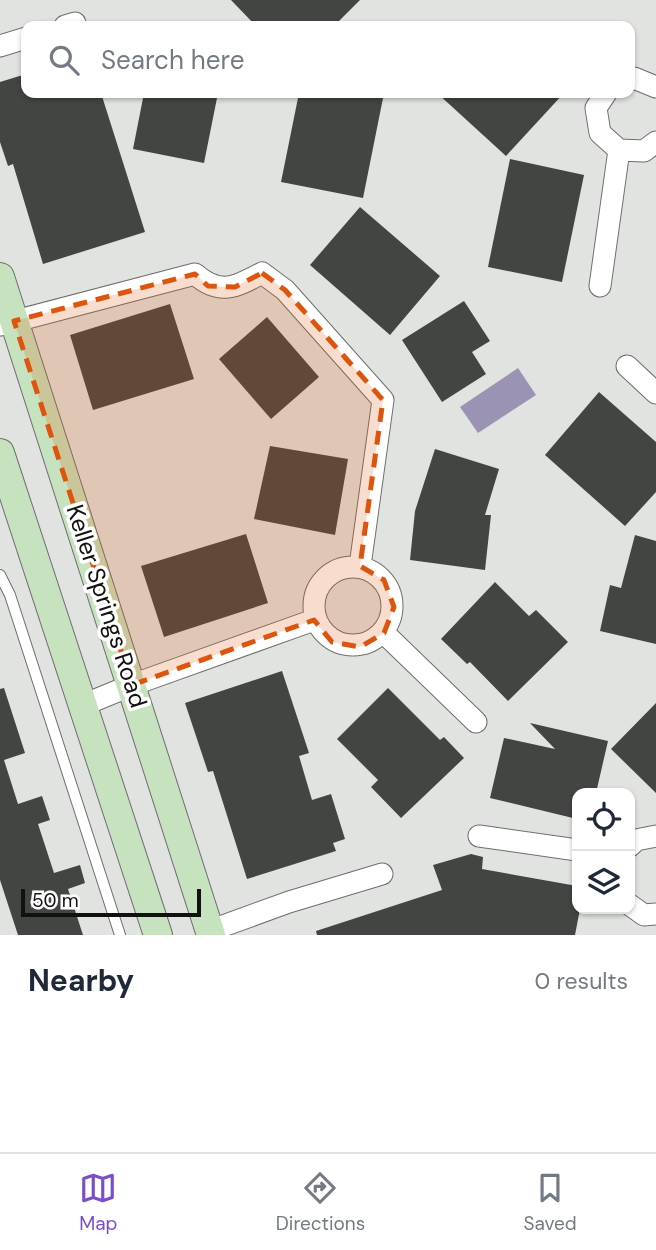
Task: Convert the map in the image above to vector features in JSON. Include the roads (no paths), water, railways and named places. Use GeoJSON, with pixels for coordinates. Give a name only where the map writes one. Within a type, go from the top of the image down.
{"type":"FeatureCollection","features":[{"type":"Feature","properties":{"kind":"main road","name":"Keller Springs Road"},"geometry":{"type":"LineString","coordinates":[[0,277],[7,323],[132,685],[210,933]]}},
{"type":"Feature","properties":{"kind":"main road"},"geometry":{"type":"LineString","coordinates":[[0,453],[158,935]]}},
{"type":"Feature","properties":{"kind":"street"},"geometry":{"type":"LineString","coordinates":[[0,46],[21,40]]}},
{"type":"Feature","properties":{"kind":"street"},"geometry":{"type":"LineString","coordinates":[[635,78],[656,87]]}},
{"type":"Feature","properties":{"kind":"street"},"geometry":{"type":"LineString","coordinates":[[603,98],[596,108],[600,133],[619,150],[645,151],[656,142]]}},
{"type":"Feature","properties":{"kind":"street"},"geometry":{"type":"LineString","coordinates":[[600,286],[619,150]]}},
{"type":"Feature","properties":{"kind":"street"},"geometry":{"type":"LineString","coordinates":[[7,323],[195,274],[208,286],[235,288],[262,273],[285,290],[383,400],[360,566]]}},
{"type":"Feature","properties":{"kind":"street"},"geometry":{"type":"LineString","coordinates":[[627,366],[656,393]]}},
{"type":"Feature","properties":{"kind":"street"},"geometry":{"type":"LineString","coordinates":[[360,566],[384,580],[394,607],[384,633],[360,647],[332,642],[314,620],[314,592],[332,571],[360,566]]}},
{"type":"Feature","properties":{"kind":"street"},"geometry":{"type":"LineString","coordinates":[[81,706],[314,620]]}},
{"type":"Feature","properties":{"kind":"street"},"geometry":{"type":"LineString","coordinates":[[384,633],[476,722]]}},
{"type":"Feature","properties":{"kind":"street"},"geometry":{"type":"LineString","coordinates":[[480,836],[572,849]]}},
{"type":"Feature","properties":{"kind":"street"},"geometry":{"type":"LineString","coordinates":[[635,841],[656,836]]}},
{"type":"Feature","properties":{"kind":"street"},"geometry":{"type":"LineString","coordinates":[[210,933],[255,913],[382,874]]}},
{"type":"Feature","properties":{"kind":"street"},"geometry":{"type":"LineString","coordinates":[[635,909],[644,915],[656,914]]}},
{"type":"Feature","properties":{"kind":"lane"},"geometry":{"type":"LineString","coordinates":[[0,575],[10,595],[120,935]]}}]}
